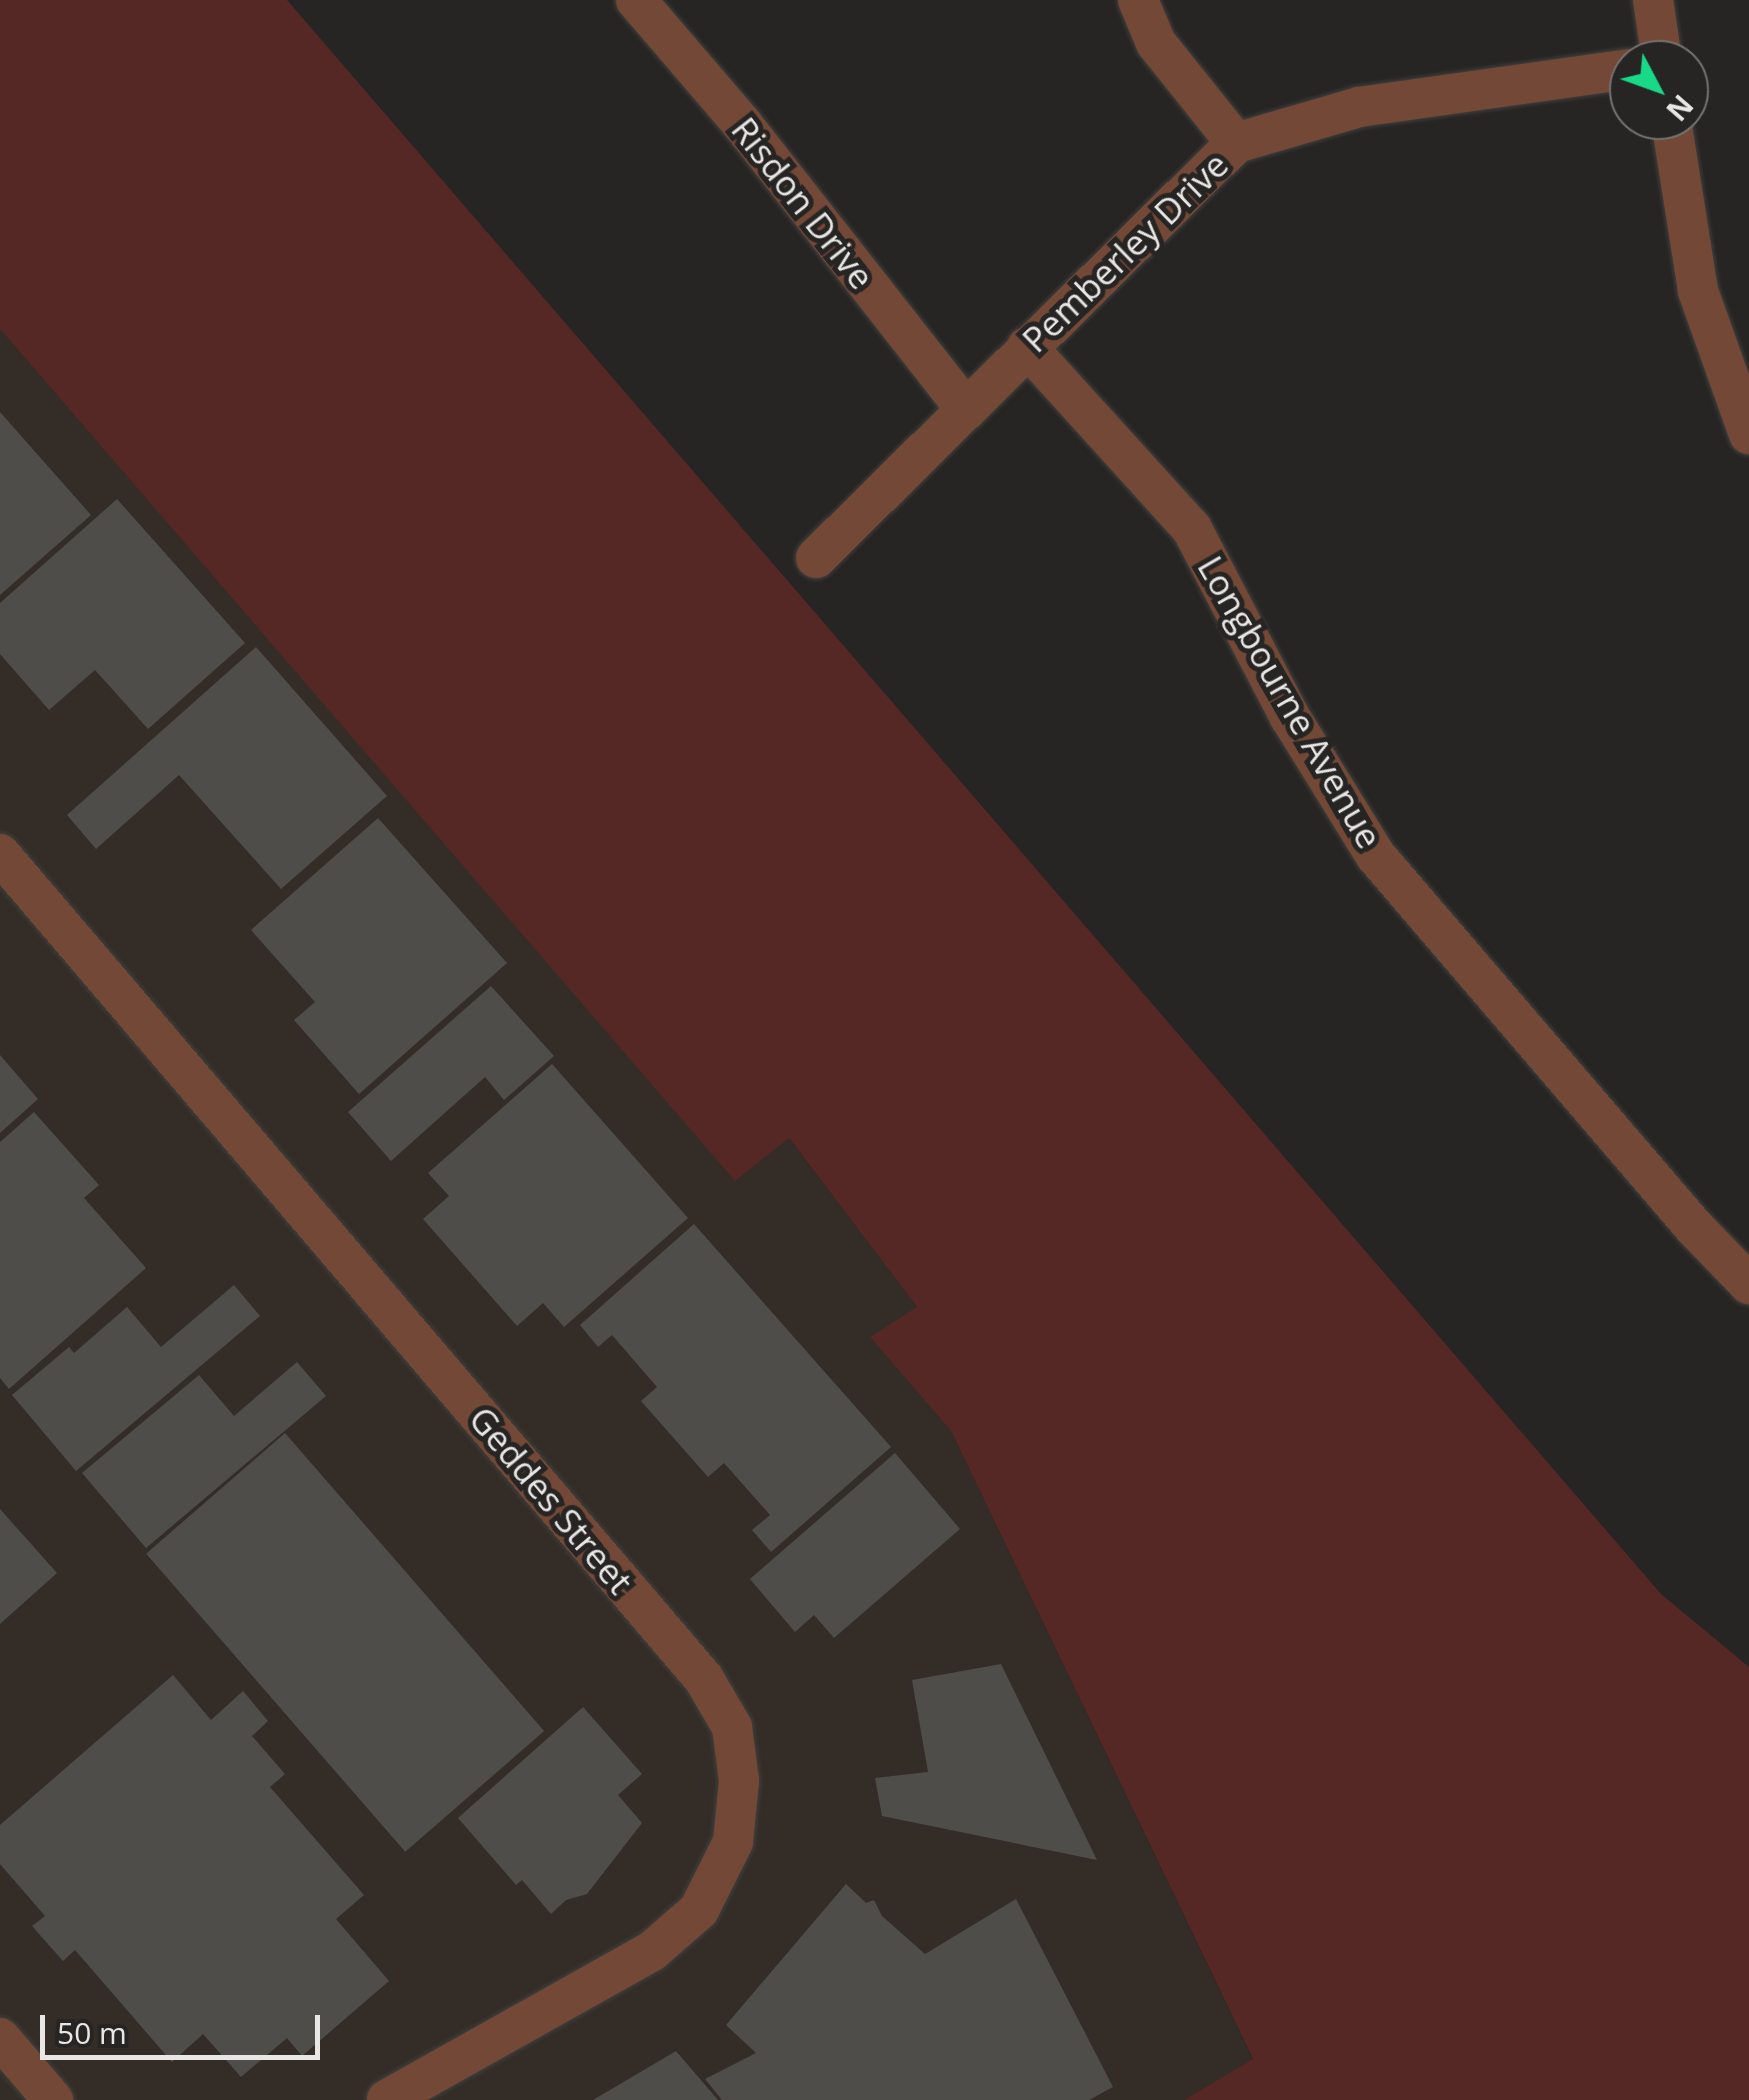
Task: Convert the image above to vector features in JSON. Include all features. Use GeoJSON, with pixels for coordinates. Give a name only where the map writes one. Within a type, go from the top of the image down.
{"type":"FeatureCollection","features":[{"type":"Feature","properties":{"kind":"street","name":"Risdon Drive"},"geometry":{"type":"LineString","coordinates":[[636,0],[743,125],[966,409]]}},
{"type":"Feature","properties":{"kind":"street"},"geometry":{"type":"LineString","coordinates":[[1138,0],[1156,43],[1236,144]]}},
{"type":"Feature","properties":{"kind":"street"},"geometry":{"type":"LineString","coordinates":[[1653,0],[1659,40]]}},
{"type":"Feature","properties":{"kind":"street","name":"Pemberley Drive"},"geometry":{"type":"LineString","coordinates":[[816,558],[1236,144],[1359,107],[1609,72]]}},
{"type":"Feature","properties":{"kind":"street"},"geometry":{"type":"LineString","coordinates":[[1674,140],[1698,291],[1748,429]]}},
{"type":"Feature","properties":{"kind":"street","name":"Longbourne Avenue"},"geometry":{"type":"LineString","coordinates":[[1027,348],[1192,529],[1290,717],[1376,856],[1695,1228],[1749,1284]]}},
{"type":"Feature","properties":{"kind":"street","name":"Geddes Street"},"geometry":{"type":"LineString","coordinates":[[0,854],[704,1679],[732,1727],[739,1781],[732,1842],[699,1910],[652,1951],[387,2100]]}},
{"type":"Feature","properties":{"kind":"street"},"geometry":{"type":"LineString","coordinates":[[0,2038],[52,2100]]}},
{"type":"Feature","properties":{"kind":"shaded area"},"geometry":{"type":"Polygon","coordinates":[[[0,0],[287,0],[1661,1594],[1749,1667],[1749,2100],[1184,2100],[1253,2059],[951,1431],[870,1337],[917,1307],[789,1138],[735,1181],[0,329],[0,0]]]}},
{"type":"Feature","properties":{"kind":"shaded area"},"geometry":{"type":"Polygon","coordinates":[[[0,329],[735,1180],[788,1137],[917,1307],[871,1338],[951,1431],[1253,2060],[1184,2100],[0,2100],[0,329]]]}},
{"type":"Feature","properties":{"kind":"building"},"geometry":{"type":"Polygon","coordinates":[[[0,412],[91,515],[0,595],[0,412]]]}},
{"type":"Feature","properties":{"kind":"building"},"geometry":{"type":"Polygon","coordinates":[[[117,499],[245,643],[148,729],[95,670],[49,710],[0,654],[0,603],[117,499]]]}},
{"type":"Feature","properties":{"kind":"building"},"geometry":{"type":"Polygon","coordinates":[[[256,647],[387,796],[281,889],[179,775],[96,849],[67,815],[256,647]]]}},
{"type":"Feature","properties":{"kind":"building"},"geometry":{"type":"Polygon","coordinates":[[[378,818],[507,963],[359,1094],[294,1020],[315,1002],[251,930],[378,818]]]}},
{"type":"Feature","properties":{"kind":"building"},"geometry":{"type":"Polygon","coordinates":[[[491,986],[554,1056],[504,1100],[485,1077],[391,1161],[348,1112],[491,986]]]}},
{"type":"Feature","properties":{"kind":"building"},"geometry":{"type":"Polygon","coordinates":[[[0,1055],[38,1099],[0,1133],[0,1055]]]}},
{"type":"Feature","properties":{"kind":"building"},"geometry":{"type":"Polygon","coordinates":[[[552,1064],[688,1218],[564,1327],[543,1303],[517,1326],[423,1219],[449,1196],[428,1173],[552,1064]]]}},
{"type":"Feature","properties":{"kind":"building"},"geometry":{"type":"Polygon","coordinates":[[[34,1112],[99,1185],[84,1198],[146,1268],[9,1389],[0,1378],[0,1142],[34,1112]]]}},
{"type":"Feature","properties":{"kind":"building"},"geometry":{"type":"Polygon","coordinates":[[[694,1224],[891,1447],[771,1552],[752,1530],[770,1515],[724,1463],[708,1477],[641,1401],[657,1387],[612,1335],[598,1347],[580,1325],[694,1224]]]}},
{"type":"Feature","properties":{"kind":"building"},"geometry":{"type":"Polygon","coordinates":[[[234,1285],[260,1316],[76,1471],[12,1395],[69,1347],[74,1353],[127,1307],[161,1347],[234,1285]]]}},
{"type":"Feature","properties":{"kind":"building"},"geometry":{"type":"Polygon","coordinates":[[[297,1362],[326,1396],[146,1548],[82,1473],[199,1375],[234,1416],[297,1362]]]}},
{"type":"Feature","properties":{"kind":"building"},"geometry":{"type":"Polygon","coordinates":[[[285,1433],[544,1731],[405,1852],[146,1554],[285,1433]]]}},
{"type":"Feature","properties":{"kind":"building"},"geometry":{"type":"Polygon","coordinates":[[[895,1453],[960,1529],[834,1638],[814,1615],[795,1632],[750,1579],[895,1453]]]}},
{"type":"Feature","properties":{"kind":"building"},"geometry":{"type":"Polygon","coordinates":[[[0,1509],[57,1573],[0,1624],[0,1509]]]}},
{"type":"Feature","properties":{"kind":"building"},"geometry":{"type":"Polygon","coordinates":[[[1001,1664],[1097,1860],[882,1816],[875,1778],[928,1772],[912,1680],[1001,1664]]]}},
{"type":"Feature","properties":{"kind":"building"},"geometry":{"type":"Polygon","coordinates":[[[173,1675],[211,1720],[243,1691],[268,1721],[252,1736],[285,1774],[270,1787],[364,1895],[336,1919],[389,1981],[302,2056],[287,2038],[241,2077],[203,2034],[172,2062],[75,1950],[63,1961],[32,1926],[45,1916],[0,1864],[0,1825],[173,1675]]]}},
{"type":"Feature","properties":{"kind":"building"},"geometry":{"type":"Polygon","coordinates":[[[583,1707],[642,1774],[618,1795],[642,1823],[587,1894],[566,1900],[551,1914],[522,1880],[516,1885],[458,1818],[583,1707]]]}},
{"type":"Feature","properties":{"kind":"building"},"geometry":{"type":"Polygon","coordinates":[[[846,1884],[866,1903],[874,1900],[882,1916],[925,1954],[1016,1899],[1113,2087],[1089,2100],[722,2100],[705,2079],[756,2053],[726,2025],[846,1884]]]}},
{"type":"Feature","properties":{"kind":"building"},"geometry":{"type":"Polygon","coordinates":[[[676,2051],[718,2100],[593,2100],[676,2051]]]}}]}
